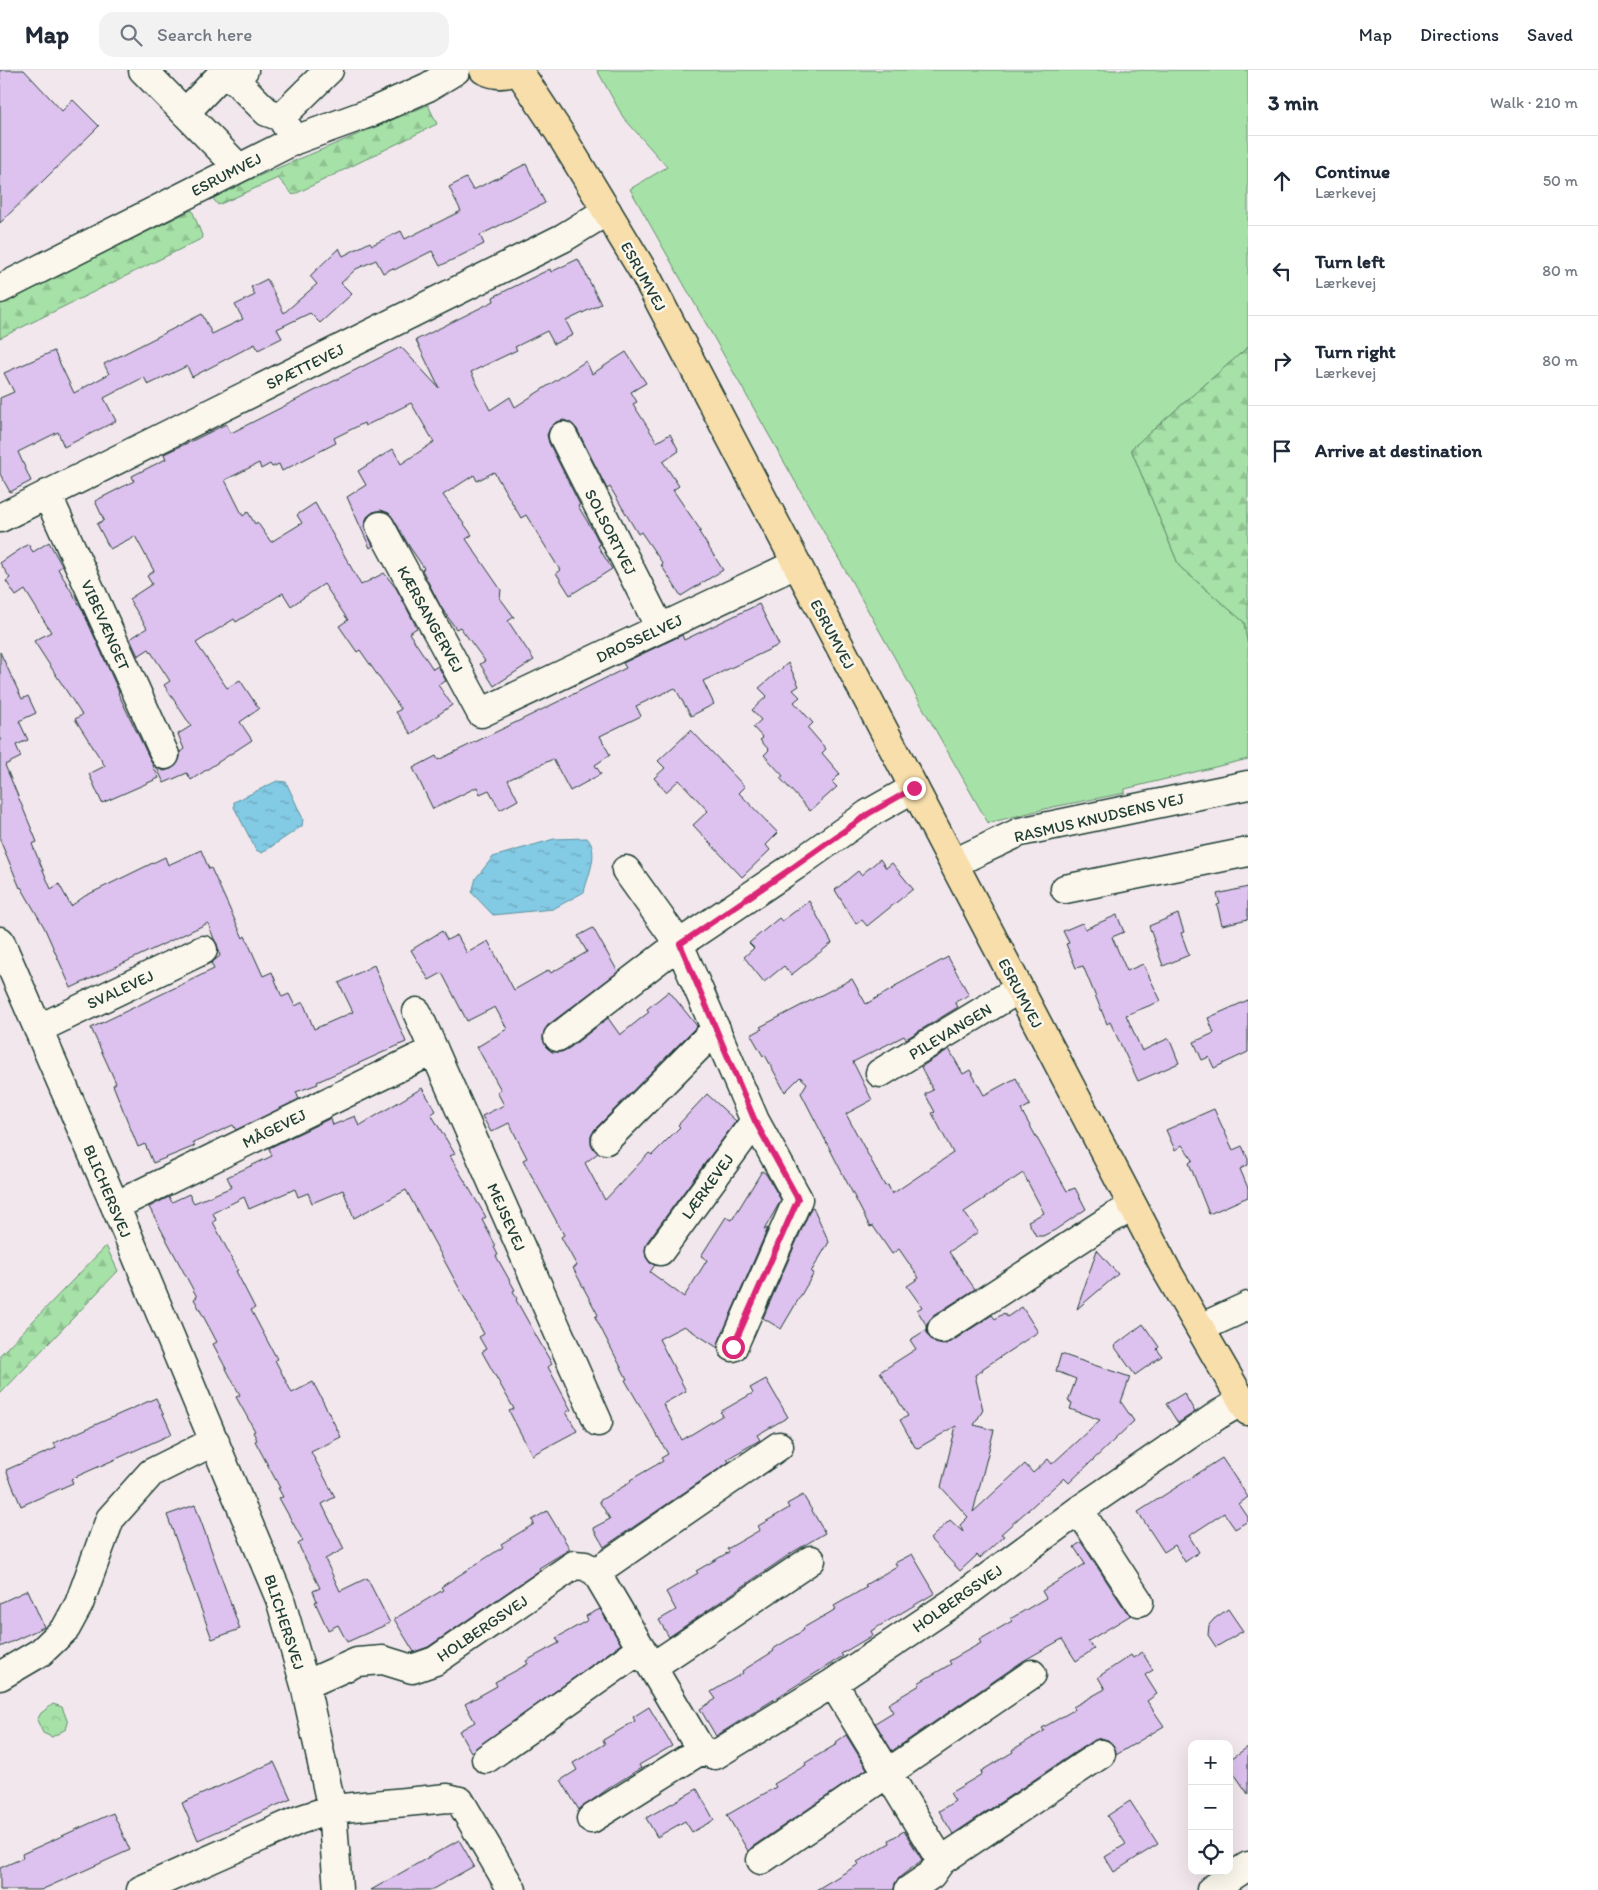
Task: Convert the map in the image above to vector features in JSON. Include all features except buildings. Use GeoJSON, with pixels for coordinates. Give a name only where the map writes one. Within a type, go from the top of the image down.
{"type":"FeatureCollection","features":[{"type":"Feature","properties":{"kind":"main road"},"geometry":{"type":"LineString","coordinates":[[484,70],[499,74],[509,74],[518,70]]}},
{"type":"Feature","properties":{"kind":"main road","name":"ESRUMVEJ"},"geometry":{"type":"LineString","coordinates":[[518,70],[560,132],[646,276],[1133,1207],[1168,1273],[1245,1406]]}},
{"type":"Feature","properties":{"kind":"street"},"geometry":{"type":"LineString","coordinates":[[143,70],[238,167]]}},
{"type":"Feature","properties":{"kind":"street"},"geometry":{"type":"LineString","coordinates":[[185,113],[220,76],[239,75],[267,112],[288,128],[329,70]]}},
{"type":"Feature","properties":{"kind":"street","name":"ESRUMVEJ"},"geometry":{"type":"LineString","coordinates":[[0,289],[238,167],[288,128],[372,112],[428,88],[456,70]]}},
{"type":"Feature","properties":{"kind":"street","name":"SPÆTTEVEJ"},"geometry":{"type":"LineString","coordinates":[[0,518],[563,238],[607,210]]}},
{"type":"Feature","properties":{"kind":"street","name":"SOLSORTVEJ"},"geometry":{"type":"LineString","coordinates":[[563,436],[660,628]]}},
{"type":"Feature","properties":{"kind":"street","name":"VIBEVÆNGET"},"geometry":{"type":"LineString","coordinates":[[47,494],[165,755]]}},
{"type":"Feature","properties":{"kind":"street","name":"KÆRSANGERVEJ"},"geometry":{"type":"LineString","coordinates":[[380,526],[482,713]]}},
{"type":"Feature","properties":{"kind":"street","name":"DROSSELVEJ"},"geometry":{"type":"LineString","coordinates":[[482,713],[796,564]]}},
{"type":"Feature","properties":{"kind":"street","name":"RASMUS KNUDSENS VEJ"},"geometry":{"type":"LineString","coordinates":[[954,863],[1020,832],[1248,785]]}},
{"type":"Feature","properties":{"kind":"street"},"geometry":{"type":"LineString","coordinates":[[558,1037],[680,944],[868,814],[914,788]]}},
{"type":"Feature","properties":{"kind":"street"},"geometry":{"type":"LineString","coordinates":[[1065,889],[1248,852]]}},
{"type":"Feature","properties":{"kind":"street"},"geometry":{"type":"LineString","coordinates":[[626,870],[680,944],[755,1121],[798,1199],[733,1347]]}},
{"type":"Feature","properties":{"kind":"street","name":"BLICHERSVEJ"},"geometry":{"type":"LineString","coordinates":[[0,941],[115,1206],[280,1598],[305,1685],[332,1809],[338,1890]]}},
{"type":"Feature","properties":{"kind":"street","name":"SVALEVEJ"},"geometry":{"type":"LineString","coordinates":[[38,1029],[203,950]]}},
{"type":"Feature","properties":{"kind":"street","name":"PILEVANGEN"},"geometry":{"type":"LineString","coordinates":[[880,1073],[1019,988]]}},
{"type":"Feature","properties":{"kind":"street","name":"MEJSEVEJ"},"geometry":{"type":"LineString","coordinates":[[417,1012],[598,1422]]}},
{"type":"Feature","properties":{"kind":"street"},"geometry":{"type":"LineString","coordinates":[[606,1140],[716,1029]]}},
{"type":"Feature","properties":{"kind":"street","name":"MÅGEVEJ"},"geometry":{"type":"LineString","coordinates":[[115,1206],[434,1050]]}},
{"type":"Feature","properties":{"kind":"street","name":"LÆRKEVEJ"},"geometry":{"type":"LineString","coordinates":[[660,1251],[755,1121]]}},
{"type":"Feature","properties":{"kind":"street"},"geometry":{"type":"LineString","coordinates":[[942,1329],[1112,1218],[1133,1207]]}},
{"type":"Feature","properties":{"kind":"street"},"geometry":{"type":"LineString","coordinates":[[1200,1328],[1248,1306]]}},
{"type":"Feature","properties":{"kind":"street","name":"HOLBERGSVEJ"},"geometry":{"type":"LineString","coordinates":[[701,1750],[715,1755],[833,1683],[957,1600],[1079,1510],[1218,1415],[1245,1406]]}},
{"type":"Feature","properties":{"kind":"street"},"geometry":{"type":"LineString","coordinates":[[0,1676],[41,1652],[66,1628],[79,1604],[110,1519],[151,1473],[215,1441]]}},
{"type":"Feature","properties":{"kind":"street"},"geometry":{"type":"LineString","coordinates":[[591,1819],[701,1750],[596,1572],[779,1446]]}},
{"type":"Feature","properties":{"kind":"street"},"geometry":{"type":"LineString","coordinates":[[1079,1510],[1140,1602]]}},
{"type":"Feature","properties":{"kind":"street"},"geometry":{"type":"LineString","coordinates":[[486,1759],[646,1658],[811,1560]]}},
{"type":"Feature","properties":{"kind":"street","name":"HOLBERGSVEJ"},"geometry":{"type":"LineString","coordinates":[[305,1685],[357,1662],[382,1660],[412,1669],[434,1661],[574,1565],[585,1566],[596,1572]]}},
{"type":"Feature","properties":{"kind":"street"},"geometry":{"type":"LineString","coordinates":[[761,1860],[1032,1674]]}},
{"type":"Feature","properties":{"kind":"street"},"geometry":{"type":"LineString","coordinates":[[833,1683],[941,1861]]}},
{"type":"Feature","properties":{"kind":"street"},"geometry":{"type":"LineString","coordinates":[[909,1890],[931,1875],[941,1861],[1101,1754]]}},
{"type":"Feature","properties":{"kind":"street"},"geometry":{"type":"LineString","coordinates":[[141,1890],[299,1820],[332,1809],[448,1798],[460,1801],[512,1890]]}},
{"type":"Feature","properties":{"kind":"street"},"geometry":{"type":"LineString","coordinates":[[1211,1890],[1248,1866]]}},
{"type":"Feature","properties":{"kind":"green space"},"geometry":{"type":"Polygon","coordinates":[[[597,70],[1248,70],[1248,347],[1131,449],[1179,566],[1244,622],[1248,647],[1248,759],[1125,789],[1125,793],[1053,807],[988,823],[630,189],[667,167],[623,117],[597,70]]]}},
{"type":"Feature","properties":{"kind":"green space"},"geometry":{"type":"Polygon","coordinates":[[[428,105],[437,124],[293,195],[278,178],[218,205],[211,196],[428,105]]]}},
{"type":"Feature","properties":{"kind":"green space"},"geometry":{"type":"Polygon","coordinates":[[[192,210],[203,238],[0,338],[0,303],[192,210]]]}},
{"type":"Feature","properties":{"kind":"green space"},"geometry":{"type":"Polygon","coordinates":[[[1248,347],[1248,647],[1244,622],[1179,566],[1131,449],[1248,347]]]}},
{"type":"Feature","properties":{"kind":"green space"},"geometry":{"type":"Polygon","coordinates":[[[106,1246],[118,1271],[0,1394],[0,1355],[106,1246]]]}},
{"type":"Feature","properties":{"kind":"green space"},"geometry":{"type":"Polygon","coordinates":[[[53,1704],[62,1707],[68,1723],[66,1729],[52,1737],[43,1733],[37,1720],[41,1713],[53,1704]]]}},
{"type":"Feature","properties":{"kind":"water"},"geometry":{"type":"Polygon","coordinates":[[[277,781],[286,782],[303,819],[302,826],[262,853],[256,850],[234,807],[234,802],[277,781]]]}},
{"type":"Feature","properties":{"kind":"water"},"geometry":{"type":"Polygon","coordinates":[[[587,838],[593,850],[593,857],[584,892],[553,909],[493,915],[472,893],[476,878],[493,857],[554,839],[587,838]]]}},
{"type":"Feature","properties":{"kind":"route"},"geometry":{"type":"LineString","coordinates":[[733,1347],[798,1199],[755,1121],[680,944],[868,814],[889,800],[914,788]]}}]}
